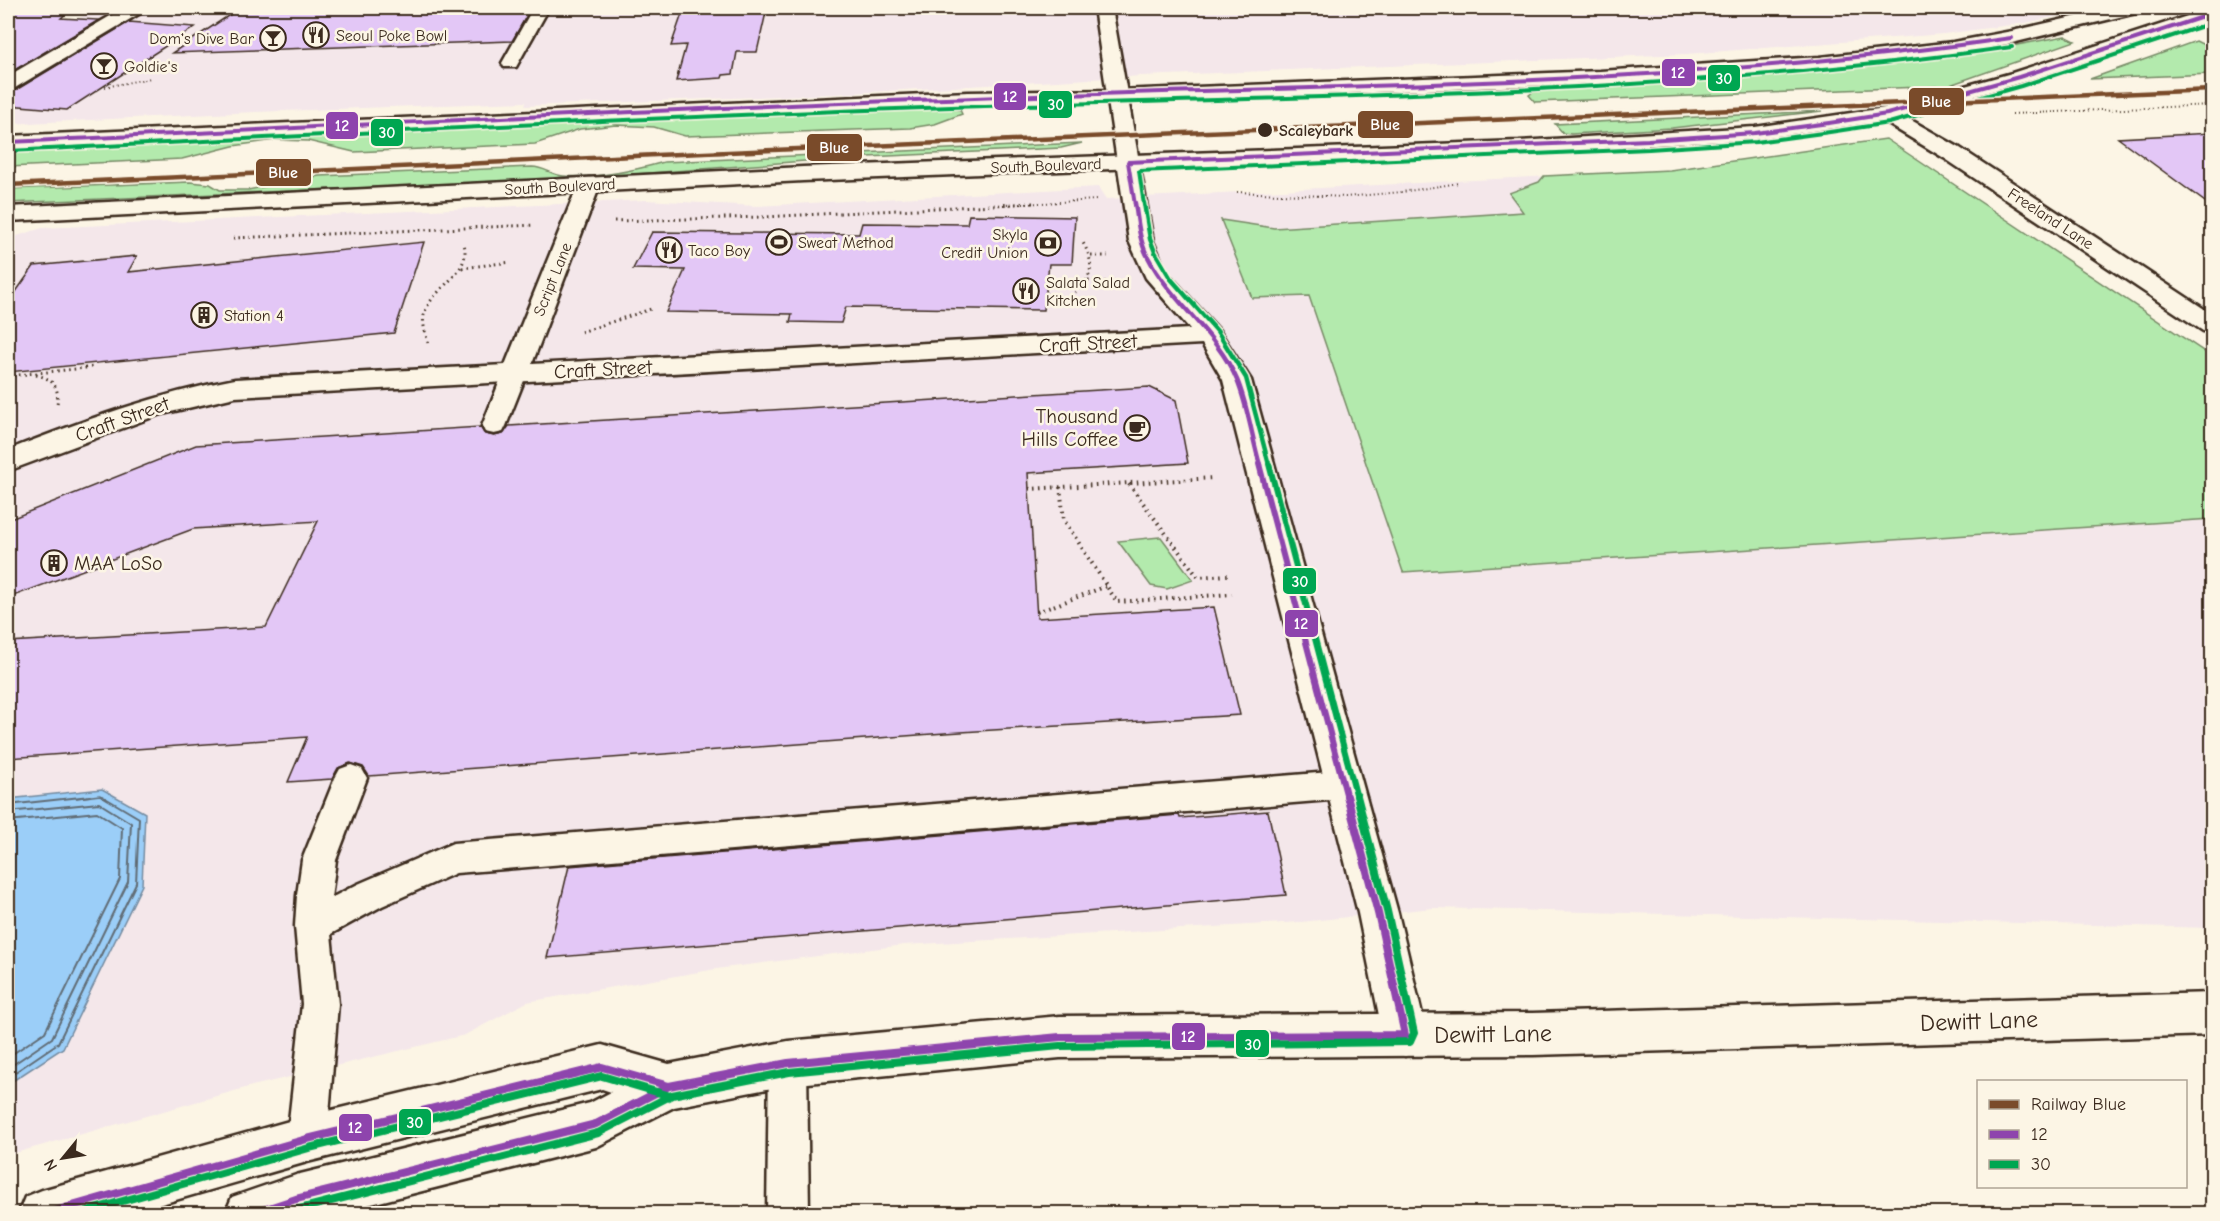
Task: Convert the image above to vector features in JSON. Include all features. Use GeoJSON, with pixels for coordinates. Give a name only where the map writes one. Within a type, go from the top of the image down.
{"type":"FeatureCollection","features":[{"type":"Feature","properties":{"kind":"main road"},"geometry":{"type":"LineString","coordinates":[[11,80],[136,8]]}},
{"type":"Feature","properties":{"kind":"main road"},"geometry":{"type":"LineString","coordinates":[[1103,8],[1141,241],[1160,279],[1210,336],[1237,380],[1342,785],[1378,913],[1405,1035]]}},
{"type":"Feature","properties":{"kind":"main road"},"geometry":{"type":"LineString","coordinates":[[8,142],[957,99],[1118,96],[1588,77],[1820,63],[1993,41],[2134,8]]}},
{"type":"Feature","properties":{"kind":"main road"},"geometry":{"type":"LineString","coordinates":[[2168,8],[2207,20]]}},
{"type":"Feature","properties":{"kind":"main road","name":"South Boulevard"},"geometry":{"type":"LineString","coordinates":[[8,214],[803,174],[1519,147],[1755,132],[1887,114],[2019,78],[2207,20]]}},
{"type":"Feature","properties":{"kind":"main road","name":"Freeland Lane"},"geometry":{"type":"LineString","coordinates":[[1887,114],[1953,153],[2212,325]]}},
{"type":"Feature","properties":{"kind":"main road","name":"Script Lane"},"geometry":{"type":"LineString","coordinates":[[515,373],[589,185]]}},
{"type":"Feature","properties":{"kind":"main road","name":"Craft Street"},"geometry":{"type":"LineString","coordinates":[[8,461],[141,410],[200,393],[235,388],[1210,336]]}},
{"type":"Feature","properties":{"kind":"main road","name":"Dewitt Lane"},"geometry":{"type":"LineString","coordinates":[[249,1214],[296,1199],[596,1124],[669,1086],[788,1064],[1060,1037],[1545,1034],[2212,1014]]}},
{"type":"Feature","properties":{"kind":"main road","name":"Dewitt Lane"},"geometry":{"type":"LineString","coordinates":[[42,1214],[306,1139],[602,1067],[669,1086]]}},
{"type":"Feature","properties":{"kind":"lane"},"geometry":{"type":"LineString","coordinates":[[510,63],[541,8]]}},
{"type":"Feature","properties":{"kind":"lane"},"geometry":{"type":"LineString","coordinates":[[494,426],[515,373]]}},
{"type":"Feature","properties":{"kind":"lane"},"geometry":{"type":"LineString","coordinates":[[306,1139],[320,1004],[313,926],[314,895],[319,860],[351,778]]}},
{"type":"Feature","properties":{"kind":"lane"},"geometry":{"type":"LineString","coordinates":[[313,926],[370,895],[453,858],[1342,785]]}},
{"type":"Feature","properties":{"kind":"lane"},"geometry":{"type":"LineString","coordinates":[[788,1064],[788,1214]]}},
{"type":"Feature","properties":{"kind":"path"},"geometry":{"type":"LineString","coordinates":[[105,87],[151,78]]}},
{"type":"Feature","properties":{"kind":"path"},"geometry":{"type":"LineString","coordinates":[[2003,114],[2212,105]]}},
{"type":"Feature","properties":{"kind":"path"},"geometry":{"type":"LineString","coordinates":[[1061,302],[1073,295],[1088,281],[1091,273],[1091,256],[1082,241]]}},
{"type":"Feature","properties":{"kind":"path"},"geometry":{"type":"LineString","coordinates":[[426,335],[424,316],[430,298],[461,268],[466,257],[464,244]]}},
{"type":"Feature","properties":{"kind":"path"},"geometry":{"type":"LineString","coordinates":[[1091,256],[1100,256]]}},
{"type":"Feature","properties":{"kind":"path"},"geometry":{"type":"LineString","coordinates":[[461,268],[512,262]]}},
{"type":"Feature","properties":{"kind":"path"},"geometry":{"type":"LineString","coordinates":[[1088,281],[1124,283]]}},
{"type":"Feature","properties":{"kind":"path"},"geometry":{"type":"LineString","coordinates":[[581,332],[651,309]]}},
{"type":"Feature","properties":{"kind":"path"},"geometry":{"type":"LineString","coordinates":[[8,376],[95,366]]}},
{"type":"Feature","properties":{"kind":"path"},"geometry":{"type":"LineString","coordinates":[[29,374],[43,376],[52,381],[58,388],[59,397]]}},
{"type":"Feature","properties":{"kind":"path"},"geometry":{"type":"LineString","coordinates":[[1029,489],[1214,478]]}},
{"type":"Feature","properties":{"kind":"path"},"geometry":{"type":"LineString","coordinates":[[1128,483],[1198,577],[1228,575]]}},
{"type":"Feature","properties":{"kind":"path"},"geometry":{"type":"LineString","coordinates":[[1060,487],[1064,520],[1117,602],[1232,594]]}},
{"type":"Feature","properties":{"kind":"path"},"geometry":{"type":"LineString","coordinates":[[1037,612],[1107,586]]}},
{"type":"Feature","properties":{"kind":"shaded area"},"geometry":{"type":"Polygon","coordinates":[[[97,8],[2098,8],[2025,23],[1944,34],[1686,54],[1142,76],[835,94],[525,106],[526,102],[8,124],[8,59],[97,8]]]}},
{"type":"Feature","properties":{"kind":"shaded area"},"geometry":{"type":"Polygon","coordinates":[[[1886,139],[2212,358],[2212,928],[1433,908],[1301,922],[904,945],[716,969],[527,1002],[465,1035],[252,1086],[8,1155],[8,239],[42,228],[646,200],[757,206],[1098,187],[1106,199],[1670,170],[1886,139]]]}},
{"type":"Feature","properties":{"kind":"green space"},"geometry":{"type":"Polygon","coordinates":[[[2065,36],[2075,41],[1947,86],[1535,102],[1529,95],[1533,92],[1674,79],[1873,66],[1953,57],[2065,36]]]}},
{"type":"Feature","properties":{"kind":"green space"},"geometry":{"type":"Polygon","coordinates":[[[2196,41],[2202,44],[2212,41],[2212,74],[2090,79],[2196,41]]]}},
{"type":"Feature","properties":{"kind":"green space"},"geometry":{"type":"Polygon","coordinates":[[[943,108],[960,110],[962,114],[935,124],[910,128],[685,136],[654,127],[616,125],[580,129],[535,144],[354,152],[308,141],[276,140],[233,146],[182,159],[8,167],[8,152],[230,137],[943,108]]]}},
{"type":"Feature","properties":{"kind":"green space"},"geometry":{"type":"Polygon","coordinates":[[[1822,111],[1672,128],[1571,134],[1563,133],[1555,124],[1822,111]]]}},
{"type":"Feature","properties":{"kind":"green space"},"geometry":{"type":"Polygon","coordinates":[[[1886,139],[2212,357],[2212,519],[1403,572],[1309,296],[1252,298],[1221,220],[1274,228],[1523,212],[1509,193],[1539,182],[1544,176],[1670,170],[1886,139]]]}},
{"type":"Feature","properties":{"kind":"green space"},"geometry":{"type":"Polygon","coordinates":[[[1082,143],[1061,148],[845,158],[569,179],[8,203],[8,189],[190,182],[210,184],[220,190],[248,190],[319,176],[532,167],[563,176],[576,177],[627,171],[664,162],[1082,143]]]}},
{"type":"Feature","properties":{"kind":"green space"},"geometry":{"type":"Polygon","coordinates":[[[1161,537],[1193,580],[1167,589],[1151,586],[1118,541],[1161,537]]]}},
{"type":"Feature","properties":{"kind":"water"},"geometry":{"type":"Polygon","coordinates":[[[102,789],[145,813],[142,885],[63,1048],[8,1084],[8,799],[102,789]]]}},
{"type":"Feature","properties":{"kind":"building"},"geometry":{"type":"Polygon","coordinates":[[[8,8],[72,8],[61,18],[99,20],[8,74],[8,8]]]}},
{"type":"Feature","properties":{"kind":"building"},"geometry":{"type":"Polygon","coordinates":[[[531,8],[512,41],[172,53],[237,10],[531,8]]]}},
{"type":"Feature","properties":{"kind":"building"},"geometry":{"type":"Polygon","coordinates":[[[684,8],[767,8],[757,52],[737,52],[733,74],[723,75],[722,78],[676,81],[686,45],[671,46],[684,8]]]}},
{"type":"Feature","properties":{"kind":"building","name":"Goldie's"},"geometry":{"type":"Polygon","coordinates":[[[129,22],[195,27],[67,110],[8,105],[8,92],[16,90],[129,22]]]}},
{"type":"Feature","properties":{"kind":"building"},"geometry":{"type":"Polygon","coordinates":[[[2212,133],[2212,207],[2118,138],[2212,133]]]}},
{"type":"Feature","properties":{"kind":"building"},"geometry":{"type":"Polygon","coordinates":[[[969,215],[1075,217],[1072,264],[1049,264],[1044,310],[846,307],[841,323],[790,322],[792,314],[666,312],[685,270],[633,269],[652,232],[859,234],[862,223],[967,224],[969,215]]]}},
{"type":"Feature","properties":{"kind":"building","name":"Station 4"},"geometry":{"type":"Polygon","coordinates":[[[424,242],[394,333],[8,372],[8,303],[34,266],[137,256],[128,272],[424,242]]]}},
{"type":"Feature","properties":{"kind":"building"},"geometry":{"type":"Polygon","coordinates":[[[1149,387],[1176,400],[1188,463],[1028,473],[1037,618],[1214,607],[1240,715],[945,733],[369,776],[363,767],[350,763],[338,768],[332,779],[288,782],[307,737],[8,758],[8,642],[266,627],[318,521],[193,529],[8,598],[8,520],[196,445],[480,427],[485,434],[494,436],[503,434],[509,426],[1149,387]]]}},
{"type":"Feature","properties":{"kind":"building"},"geometry":{"type":"Polygon","coordinates":[[[1268,811],[1286,895],[547,958],[569,866],[1179,815],[1180,818],[1268,811]]]}},
{"type":"Feature","properties":{"kind":"rail line","name":"Blue"},"geometry":{"type":"LineString","coordinates":[[8,185],[656,155],[2212,90]]}},
{"type":"Feature","properties":{"kind":"transit line","name":"12"},"geometry":{"type":"LineString","coordinates":[[251,1214],[296,1199],[596,1124],[669,1086],[788,1063],[1060,1037],[1405,1035],[1378,913],[1237,380],[1210,336],[1164,284],[1147,256],[1141,241],[1128,162],[1648,140],[1755,133],[1829,123],[1887,114],[2019,77],[2212,14]]}},
{"type":"Feature","properties":{"kind":"transit line","name":"30"},"geometry":{"type":"LineString","coordinates":[[280,1214],[598,1133],[672,1095],[789,1072],[1060,1046],[1410,1042],[1414,1033],[1387,911],[1246,378],[1217,331],[1171,279],[1155,252],[1150,239],[1139,171],[1649,149],[1756,142],[1830,132],[1889,123],[2021,86],[2212,23]]}},
{"type":"Feature","properties":{"kind":"transit line","name":"12"},"geometry":{"type":"LineString","coordinates":[[8,142],[845,102],[1590,77],[1831,60],[2011,38]]}},
{"type":"Feature","properties":{"kind":"transit line","name":"30"},"geometry":{"type":"LineString","coordinates":[[8,151],[846,111],[1591,86],[1832,69],[2012,47]]}},
{"type":"Feature","properties":{"kind":"transit line","name":"12"},"geometry":{"type":"LineString","coordinates":[[44,1214],[307,1139],[602,1067],[669,1086]]}},
{"type":"Feature","properties":{"kind":"transit line","name":"30"},"geometry":{"type":"LineString","coordinates":[[77,1214],[309,1148],[602,1076],[667,1095]]}},
{"type":"Feature","properties":{"kind":"place","name":"Seoul Poke Bowl"},"geometry":{"type":"Point","coordinates":[316,35]}},
{"type":"Feature","properties":{"kind":"place","name":"Dom's Dive Bar"},"geometry":{"type":"Point","coordinates":[273,38]}},
{"type":"Feature","properties":{"kind":"place","name":"Goldie's"},"geometry":{"type":"Point","coordinates":[104,66]}},
{"type":"Feature","properties":{"kind":"place","name":"Scaleybark"},"geometry":{"type":"Point","coordinates":[1265,130]}},
{"type":"Feature","properties":{"kind":"place","name":"Sweat Method"},"geometry":{"type":"Point","coordinates":[779,242]}},
{"type":"Feature","properties":{"kind":"place","name":"Skyla Credit Union"},"geometry":{"type":"Point","coordinates":[1048,243]}},
{"type":"Feature","properties":{"kind":"place","name":"Taco Boy"},"geometry":{"type":"Point","coordinates":[669,250]}},
{"type":"Feature","properties":{"kind":"place","name":"Salata Salad Kitchen"},"geometry":{"type":"Point","coordinates":[1026,291]}},
{"type":"Feature","properties":{"kind":"place","name":"Station 4"},"geometry":{"type":"Point","coordinates":[204,315]}},
{"type":"Feature","properties":{"kind":"place","name":"Thousand Hills Coffee"},"geometry":{"type":"Point","coordinates":[1137,428]}},
{"type":"Feature","properties":{"kind":"place","name":"MAA LoSo"},"geometry":{"type":"Point","coordinates":[54,563]}}]}
